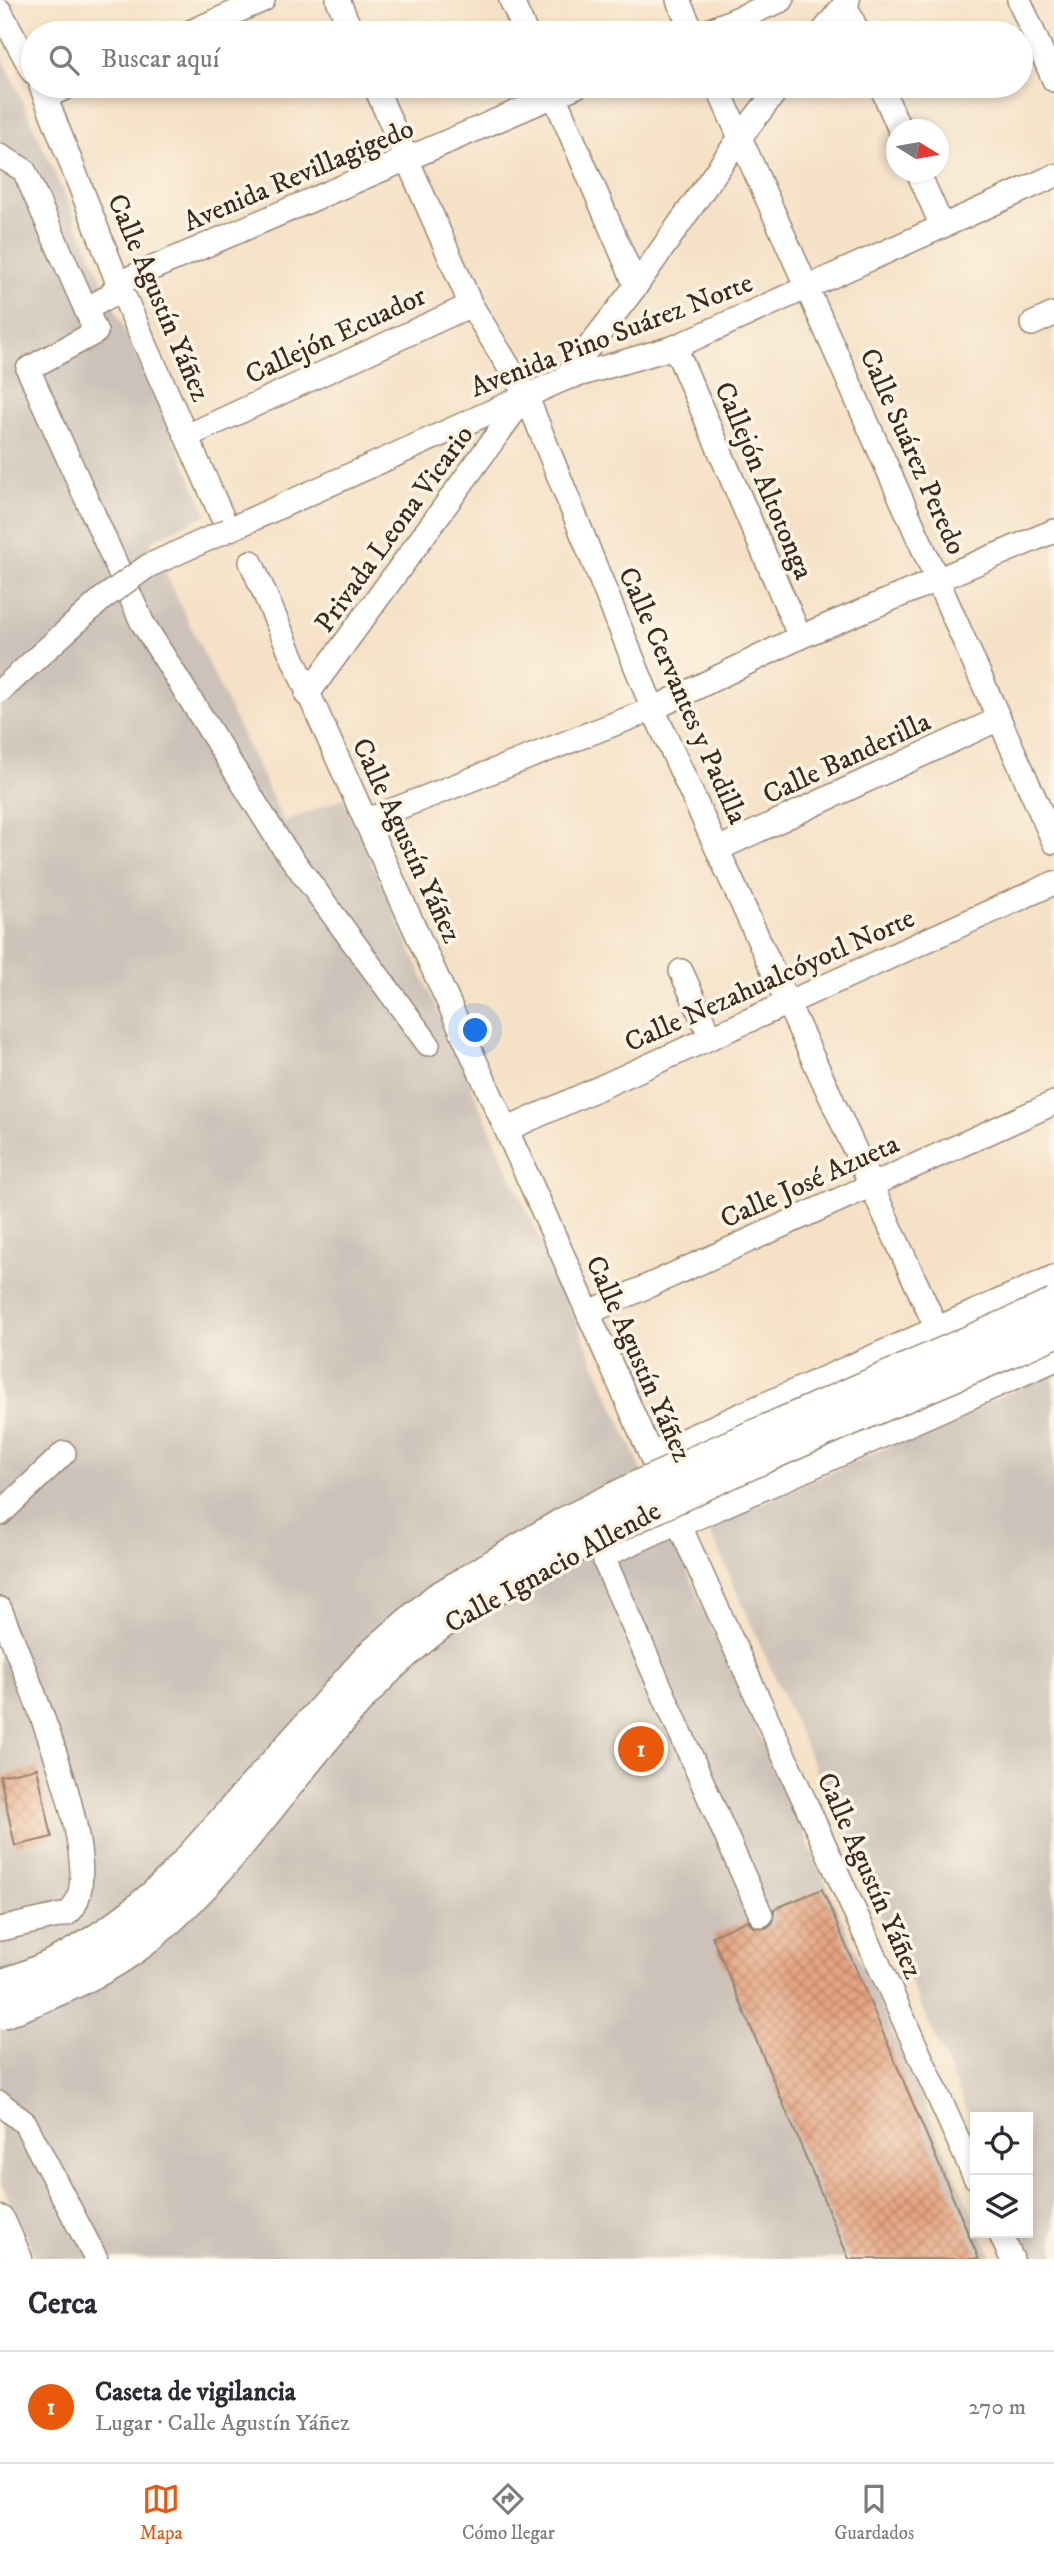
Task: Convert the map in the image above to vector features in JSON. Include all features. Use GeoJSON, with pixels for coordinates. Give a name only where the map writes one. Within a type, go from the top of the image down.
{"type":"FeatureCollection","features":[{"type":"Feature","properties":{"kind":"main road","name":"Calle Ignacio Allende"},"geometry":{"type":"LineString","coordinates":[[0,1985],[35,1974],[89,1946],[141,1910],[371,1655],[436,1599],[563,1523],[642,1485],[1054,1304]]}},
{"type":"Feature","properties":{"kind":"main road","name":"Calle Ignacio Allende"},"geometry":{"type":"LineString","coordinates":[[0,2014],[45,1996],[105,1966],[151,1936],[238,1847],[345,1713],[394,1665],[451,1618],[662,1504],[1054,1333]]}},
{"type":"Feature","properties":{"kind":"main road"},"geometry":{"type":"LineString","coordinates":[[0,2221],[17,2259]]}},
{"type":"Feature","properties":{"kind":"street"},"geometry":{"type":"LineString","coordinates":[[215,21],[263,0]]}},
{"type":"Feature","properties":{"kind":"street"},"geometry":{"type":"LineString","coordinates":[[338,0],[347,21]]}},
{"type":"Feature","properties":{"kind":"street"},"geometry":{"type":"LineString","coordinates":[[511,0],[521,21]]}},
{"type":"Feature","properties":{"kind":"street"},"geometry":{"type":"LineString","coordinates":[[678,0],[688,21]]}},
{"type":"Feature","properties":{"kind":"street"},"geometry":{"type":"LineString","coordinates":[[732,21],[782,0]]}},
{"type":"Feature","properties":{"kind":"street"},"geometry":{"type":"LineString","coordinates":[[1019,0],[1028,21]]}},
{"type":"Feature","properties":{"kind":"street"},"geometry":{"type":"LineString","coordinates":[[832,21],[847,2]]}},
{"type":"Feature","properties":{"kind":"street"},"geometry":{"type":"LineString","coordinates":[[847,2],[854,21]]}},
{"type":"Feature","properties":{"kind":"street"},"geometry":{"type":"LineString","coordinates":[[0,11],[21,50]]}},
{"type":"Feature","properties":{"kind":"street"},"geometry":{"type":"LineString","coordinates":[[1033,32],[1054,80]]}},
{"type":"Feature","properties":{"kind":"street","name":"Calle Agustín Yáñez"},"geometry":{"type":"LineString","coordinates":[[47,98],[118,283],[228,530]]}},
{"type":"Feature","properties":{"kind":"street","name":"Calle Cervantes y Padilla"},"geometry":{"type":"LineString","coordinates":[[380,98],[471,305],[526,395],[653,709],[937,1329]]}},
{"type":"Feature","properties":{"kind":"street","name":"Avenida Revillagigedo"},"geometry":{"type":"LineString","coordinates":[[86,309],[110,296],[118,283],[407,160],[537,98]]}},
{"type":"Feature","properties":{"kind":"street"},"geometry":{"type":"LineString","coordinates":[[555,98],[636,286]]}},
{"type":"Feature","properties":{"kind":"street","name":"Calle Suárez Peredo"},"geometry":{"type":"LineString","coordinates":[[724,98],[1054,842]]}},
{"type":"Feature","properties":{"kind":"street"},"geometry":{"type":"LineString","coordinates":[[564,379],[636,286],[771,98]]}},
{"type":"Feature","properties":{"kind":"street"},"geometry":{"type":"LineString","coordinates":[[886,98],[895,119]]}},
{"type":"Feature","properties":{"kind":"street"},"geometry":{"type":"LineString","coordinates":[[0,156],[24,170],[96,332],[28,369],[142,622],[279,841],[428,1044]]}},
{"type":"Feature","properties":{"kind":"street","name":"Avenida Pino Suárez Norte"},"geometry":{"type":"LineString","coordinates":[[0,691],[102,599],[148,566],[526,395],[564,379],[675,347],[1054,176]]}},
{"type":"Feature","properties":{"kind":"street"},"geometry":{"type":"LineString","coordinates":[[922,182],[942,226]]}},
{"type":"Feature","properties":{"kind":"street","name":"Callejón Ecuador"},"geometry":{"type":"LineString","coordinates":[[187,436],[471,305]]}},
{"type":"Feature","properties":{"kind":"street"},"geometry":{"type":"LineString","coordinates":[[1032,324],[1054,314]]}},
{"type":"Feature","properties":{"kind":"street","name":"Callejón Altotonga"},"geometry":{"type":"LineString","coordinates":[[675,347],[800,637]]}},
{"type":"Feature","properties":{"kind":"street","name":"Privada Leona Vicario"},"geometry":{"type":"LineString","coordinates":[[307,695],[526,395]]}},
{"type":"Feature","properties":{"kind":"street"},"geometry":{"type":"LineString","coordinates":[[367,820],[653,709],[800,637],[1054,531]]}},
{"type":"Feature","properties":{"kind":"street","name":"Calle Agustín Yáñez"},"geometry":{"type":"LineString","coordinates":[[251,562],[307,695],[508,1129],[652,1454],[679,1524],[974,2175]]}},
{"type":"Feature","properties":{"kind":"street","name":"Calle Banderilla"},"geometry":{"type":"LineString","coordinates":[[718,849],[999,719]]}},
{"type":"Feature","properties":{"kind":"street","name":"Calle Nezahualcóyotl Norte"},"geometry":{"type":"LineString","coordinates":[[508,1129],[1054,883]]}},
{"type":"Feature","properties":{"kind":"street"},"geometry":{"type":"LineString","coordinates":[[681,971],[711,1037]]}},
{"type":"Feature","properties":{"kind":"street","name":"Calle José Azueta"},"geometry":{"type":"LineString","coordinates":[[588,1312],[1054,1103]]}},
{"type":"Feature","properties":{"kind":"street","name":"Calle Ignacio Allende"},"geometry":{"type":"LineString","coordinates":[[652,1454],[1054,1277]]}},
{"type":"Feature","properties":{"kind":"street","name":"Calle Ignacio Allende"},"geometry":{"type":"LineString","coordinates":[[761,1915],[605,1562],[608,1554],[1054,1360]]}},
{"type":"Feature","properties":{"kind":"street"},"geometry":{"type":"LineString","coordinates":[[0,1514],[64,1453]]}},
{"type":"Feature","properties":{"kind":"street"},"geometry":{"type":"LineString","coordinates":[[0,1609],[54,1747],[79,1846],[81,1894],[76,1907],[67,1914],[0,1928]]}},
{"type":"Feature","properties":{"kind":"street"},"geometry":{"type":"LineString","coordinates":[[0,2103],[25,2123],[96,2259]]}},
{"type":"Feature","properties":{"kind":"street"},"geometry":{"type":"LineString","coordinates":[[1002,2238],[1012,2259]]}},
{"type":"Feature","properties":{"kind":"shaded area"},"geometry":{"type":"Polygon","coordinates":[[[0,51],[207,514],[150,541],[284,822],[343,798],[970,2208],[970,2238],[983,2238],[993,2259],[37,2259],[0,2181],[0,51]]]}},
{"type":"Feature","properties":{"kind":"shaded area"},"geometry":{"type":"Polygon","coordinates":[[[1054,1373],[1054,2259],[1034,2259],[1024,2238],[1033,2238],[1033,2112],[970,2112],[970,2117],[708,1527],[1054,1373]]]}},
{"type":"Feature","properties":{"kind":"building"},"geometry":{"type":"Polygon","coordinates":[[[37,1768],[52,1837],[15,1846],[0,1776],[37,1768]]]}},
{"type":"Feature","properties":{"kind":"building"},"geometry":{"type":"Polygon","coordinates":[[[822,1889],[979,2259],[849,2259],[712,1936],[748,1920],[753,1927],[766,1928],[773,1923],[774,1909],[822,1889]]]}},
{"type":"Feature","properties":{"kind":"place","name":"Caseta de vigilancia"},"geometry":{"type":"Point","coordinates":[641,1749]}}]}
